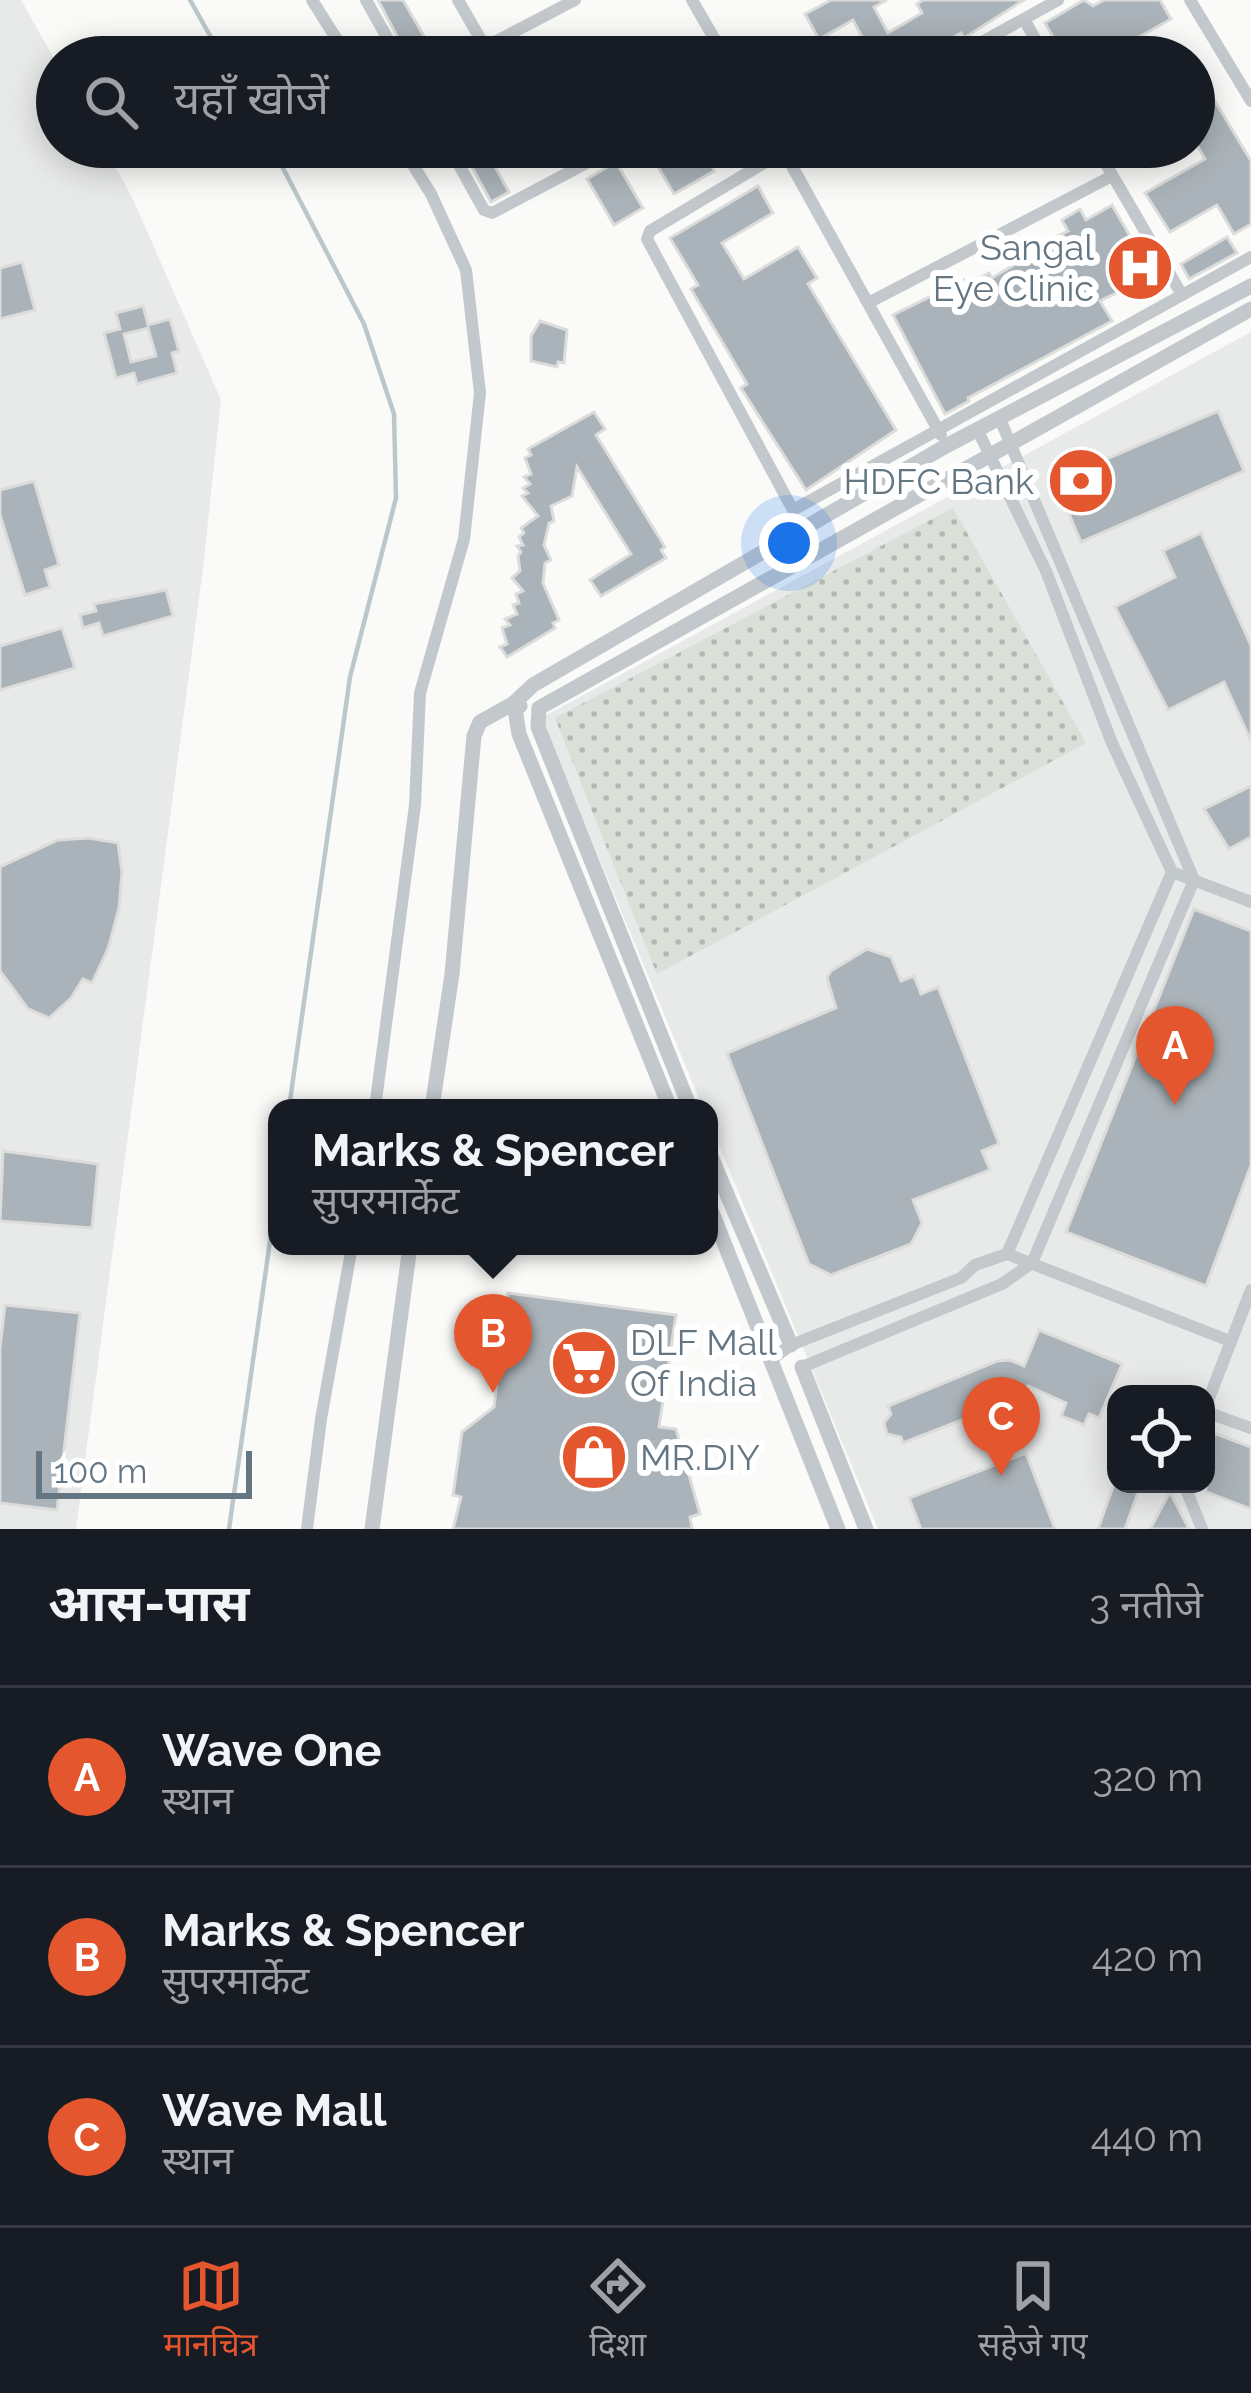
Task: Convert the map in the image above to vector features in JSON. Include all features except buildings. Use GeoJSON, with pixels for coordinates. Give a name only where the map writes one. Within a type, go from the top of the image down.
{"type":"FeatureCollection","features":[{"type":"Feature","properties":{"kind":"street"},"geometry":{"type":"LineString","coordinates":[[312,0],[335,36]]}},
{"type":"Feature","properties":{"kind":"street"},"geometry":{"type":"LineString","coordinates":[[366,0],[386,36]]}},
{"type":"Feature","properties":{"kind":"street"},"geometry":{"type":"LineString","coordinates":[[458,0],[478,36]]}},
{"type":"Feature","properties":{"kind":"street"},"geometry":{"type":"LineString","coordinates":[[505,36],[575,0]]}},
{"type":"Feature","properties":{"kind":"street"},"geometry":{"type":"LineString","coordinates":[[692,0],[713,36]]}},
{"type":"Feature","properties":{"kind":"street"},"geometry":{"type":"LineString","coordinates":[[993,36],[1058,0]]}},
{"type":"Feature","properties":{"kind":"street"},"geometry":{"type":"LineString","coordinates":[[1190,0],[1212,36]]}},
{"type":"Feature","properties":{"kind":"street"},"geometry":{"type":"LineString","coordinates":[[1024,19],[1033,36]]}},
{"type":"Feature","properties":{"kind":"street"},"geometry":{"type":"LineString","coordinates":[[1215,41],[1251,101]]}},
{"type":"Feature","properties":{"kind":"street"},"geometry":{"type":"LineString","coordinates":[[376,1099],[415,805],[420,693],[464,539],[480,393],[466,270],[415,168]]}},
{"type":"Feature","properties":{"kind":"street"},"geometry":{"type":"LineString","coordinates":[[461,168],[484,210],[492,213],[577,168]]}},
{"type":"Feature","properties":{"kind":"street"},"geometry":{"type":"LineString","coordinates":[[752,168],[650,231],[647,239],[793,510],[942,438],[979,431],[1251,286]]}},
{"type":"Feature","properties":{"kind":"street"},"geometry":{"type":"LineString","coordinates":[[796,168],[942,438]]}},
{"type":"Feature","properties":{"kind":"street"},"geometry":{"type":"LineString","coordinates":[[1108,168],[1182,295]]}},
{"type":"Feature","properties":{"kind":"street"},"geometry":{"type":"LineString","coordinates":[[870,302],[1112,176]]}},
{"type":"Feature","properties":{"kind":"street"},"geometry":{"type":"LineString","coordinates":[[432,1099],[452,974],[474,736],[480,722],[514,704],[533,685],[1251,256]]}},
{"type":"Feature","properties":{"kind":"street"},"geometry":{"type":"LineString","coordinates":[[514,704],[537,712],[1251,309]]}},
{"type":"Feature","properties":{"kind":"street"},"geometry":{"type":"LineString","coordinates":[[866,1529],[802,1367],[1002,1284],[1032,1263],[1194,880],[1000,419]]}},
{"type":"Feature","properties":{"kind":"street"},"geometry":{"type":"LineString","coordinates":[[979,431],[1046,571],[1112,743],[1172,872],[1251,902]]}},
{"type":"Feature","properties":{"kind":"street"},"geometry":{"type":"LineString","coordinates":[[514,704],[519,734],[666,1099]]}},
{"type":"Feature","properties":{"kind":"street"},"geometry":{"type":"LineString","coordinates":[[537,712],[538,727],[686,1099]]}},
{"type":"Feature","properties":{"kind":"street"},"geometry":{"type":"LineString","coordinates":[[1007,1254],[1172,872]]}},
{"type":"Feature","properties":{"kind":"street"},"geometry":{"type":"LineString","coordinates":[[718,1173],[791,1345]]}},
{"type":"Feature","properties":{"kind":"street"},"geometry":{"type":"LineString","coordinates":[[718,1228],[838,1529]]}},
{"type":"Feature","properties":{"kind":"street"},"geometry":{"type":"LineString","coordinates":[[770,1360],[791,1345],[961,1278],[975,1265],[1007,1254],[1230,1341]]}},
{"type":"Feature","properties":{"kind":"street"},"geometry":{"type":"LineString","coordinates":[[308,1529],[321,1419],[350,1255]]}},
{"type":"Feature","properties":{"kind":"street"},"geometry":{"type":"LineString","coordinates":[[372,1529],[409,1255]]}},
{"type":"Feature","properties":{"kind":"street"},"geometry":{"type":"LineString","coordinates":[[1214,1385],[1251,1290]]}},
{"type":"Feature","properties":{"kind":"street"},"geometry":{"type":"LineString","coordinates":[[1215,1413],[1251,1428]]}},
{"type":"Feature","properties":{"kind":"street"},"geometry":{"type":"LineString","coordinates":[[1188,1493],[1202,1529]]}},
{"type":"Feature","properties":{"kind":"shaded area"},"geometry":{"type":"Polygon","coordinates":[[[0,0],[21,0],[41,36],[36,36],[36,168],[116,168],[221,400],[76,1529],[0,1529],[0,0]]]}},
{"type":"Feature","properties":{"kind":"shaded area"},"geometry":{"type":"Polygon","coordinates":[[[1251,332],[1251,1529],[878,1529],[718,1143],[718,1099],[699,1099],[541,718],[1251,332]]]}},
{"type":"Feature","properties":{"kind":"shaded area"},"geometry":{"type":"Polygon","coordinates":[[[953,508],[1086,743],[657,974],[555,718],[953,508]]]}},
{"type":"Feature","properties":{"kind":"waterway"},"geometry":{"type":"LineString","coordinates":[[190,0],[210,36]]}},
{"type":"Feature","properties":{"kind":"waterway"},"geometry":{"type":"LineString","coordinates":[[283,168],[364,324],[394,414],[396,498],[350,677],[290,1099]]}},
{"type":"Feature","properties":{"kind":"waterway"},"geometry":{"type":"LineString","coordinates":[[229,1529],[268,1255]]}},
{"type":"Feature","properties":{"kind":"place","name":"Sangal Eye Clinic"},"geometry":{"type":"Point","coordinates":[1140,268]}},
{"type":"Feature","properties":{"kind":"place","name":"HDFC Bank"},"geometry":{"type":"Point","coordinates":[1081,481]}},
{"type":"Feature","properties":{"kind":"place","name":"Wave One"},"geometry":{"type":"Point","coordinates":[1175,1105]}},
{"type":"Feature","properties":{"kind":"place","name":"DLF Mall Of India"},"geometry":{"type":"Point","coordinates":[584,1363]}},
{"type":"Feature","properties":{"kind":"place","name":"Marks & Spencer"},"geometry":{"type":"Point","coordinates":[493,1393]}},
{"type":"Feature","properties":{"kind":"place","name":"MR.DIY"},"geometry":{"type":"Point","coordinates":[594,1457]}},
{"type":"Feature","properties":{"kind":"place","name":"Wave Mall"},"geometry":{"type":"Point","coordinates":[1001,1476]}}]}
